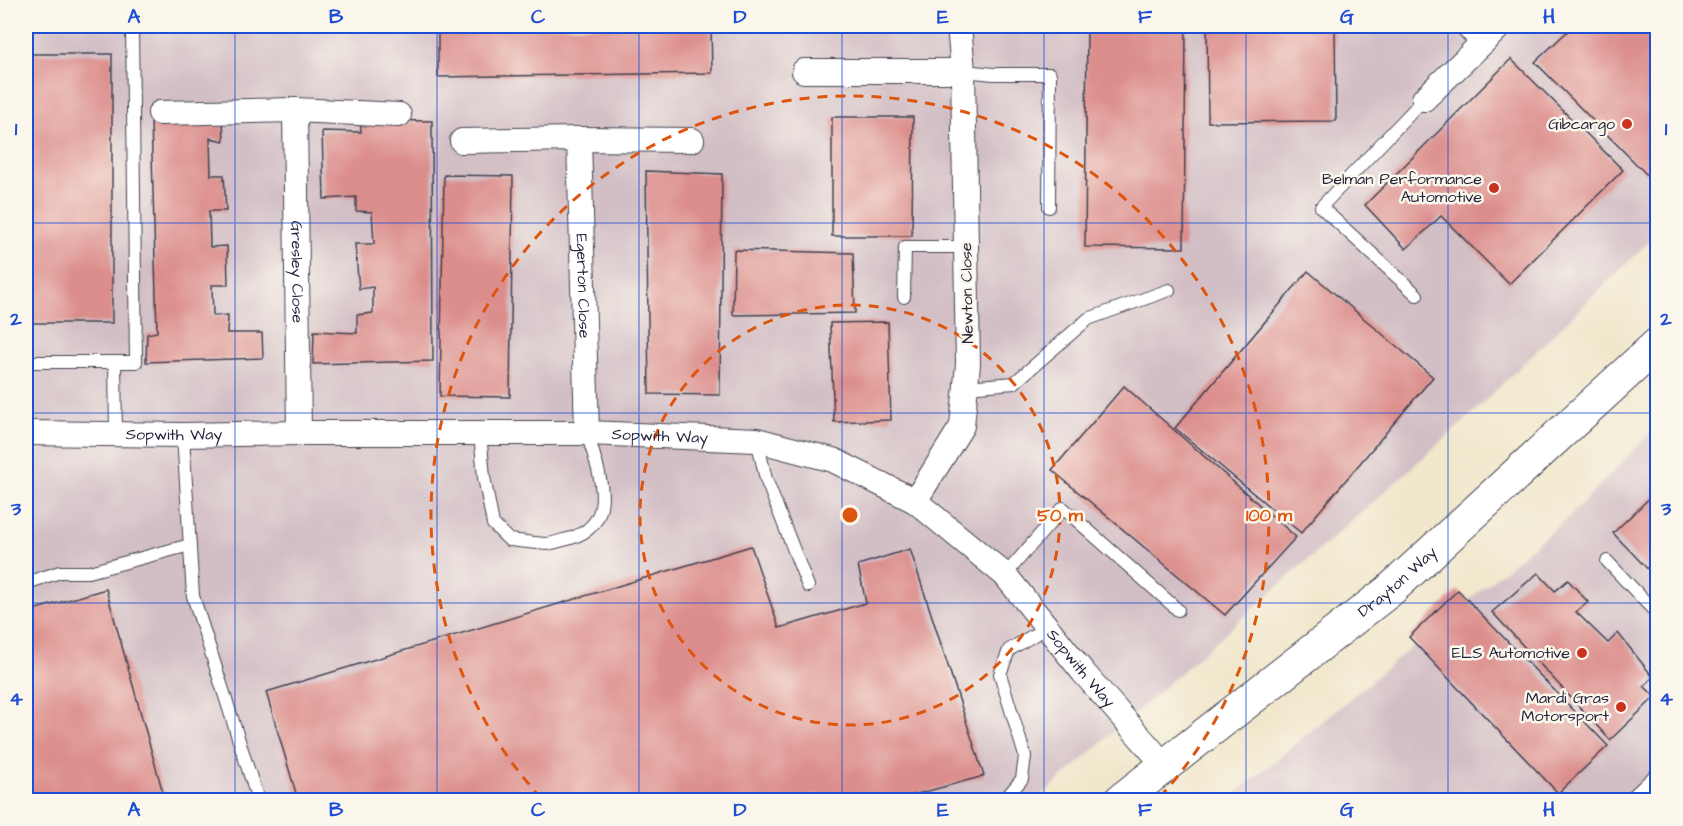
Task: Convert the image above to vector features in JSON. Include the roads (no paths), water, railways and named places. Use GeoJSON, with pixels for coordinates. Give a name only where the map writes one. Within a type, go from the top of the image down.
{"type":"FeatureCollection","features":[{"type":"Feature","properties":{"kind":"main road","name":"Drayton Way"},"geometry":{"type":"LineString","coordinates":[[1121,801],[1389,591],[1658,344]]}},
{"type":"Feature","properties":{"kind":"street","name":"Newton Close"},"geometry":{"type":"LineString","coordinates":[[915,501],[962,426],[966,387],[968,363],[963,71],[959,26]]}},
{"type":"Feature","properties":{"kind":"street"},"geometry":{"type":"LineString","coordinates":[[1424,99],[1484,31]]}},
{"type":"Feature","properties":{"kind":"street"},"geometry":{"type":"LineString","coordinates":[[804,71],[963,71]]}},
{"type":"Feature","properties":{"kind":"street"},"geometry":{"type":"LineString","coordinates":[[160,113],[295,110],[399,115]]}},
{"type":"Feature","properties":{"kind":"street","name":"Gresley Close"},"geometry":{"type":"LineString","coordinates":[[295,110],[299,433]]}},
{"type":"Feature","properties":{"kind":"street","name":"Egerton Close"},"geometry":{"type":"LineString","coordinates":[[579,139],[587,433]]}},
{"type":"Feature","properties":{"kind":"street"},"geometry":{"type":"LineString","coordinates":[[462,141],[692,140]]}},
{"type":"Feature","properties":{"kind":"street","name":"Sopwith Way"},"geometry":{"type":"LineString","coordinates":[[26,433],[183,435],[587,433],[757,440],[833,460],[915,501],[1005,575],[1166,767]]}},
{"type":"Feature","properties":{"kind":"street"},"geometry":{"type":"LineString","coordinates":[[1638,801],[1658,781]]}},
{"type":"Feature","properties":{"kind":"lane"},"geometry":{"type":"LineString","coordinates":[[26,362],[136,362],[132,26]]}},
{"type":"Feature","properties":{"kind":"lane"},"geometry":{"type":"LineString","coordinates":[[963,71],[994,74],[1050,74],[1049,207]]}},
{"type":"Feature","properties":{"kind":"lane"},"geometry":{"type":"LineString","coordinates":[[1417,295],[1321,207],[1424,99]]}},
{"type":"Feature","properties":{"kind":"lane"},"geometry":{"type":"LineString","coordinates":[[904,297],[905,247],[966,247]]}},
{"type":"Feature","properties":{"kind":"lane"},"geometry":{"type":"LineString","coordinates":[[966,387],[1014,383],[1088,319],[1169,290]]}},
{"type":"Feature","properties":{"kind":"lane"},"geometry":{"type":"LineString","coordinates":[[115,362],[116,434]]}},
{"type":"Feature","properties":{"kind":"lane"},"geometry":{"type":"LineString","coordinates":[[480,433],[484,477],[493,524],[509,540],[549,544],[582,535],[600,517],[603,494],[599,471],[587,433]]}},
{"type":"Feature","properties":{"kind":"lane"},"geometry":{"type":"LineString","coordinates":[[183,435],[194,596],[258,801]]}},
{"type":"Feature","properties":{"kind":"lane"},"geometry":{"type":"LineString","coordinates":[[757,440],[766,479],[808,586]]}},
{"type":"Feature","properties":{"kind":"lane"},"geometry":{"type":"LineString","coordinates":[[1005,575],[1064,508],[1178,610]]}},
{"type":"Feature","properties":{"kind":"lane"},"geometry":{"type":"LineString","coordinates":[[26,583],[60,572],[89,572],[190,545]]}},
{"type":"Feature","properties":{"kind":"lane"},"geometry":{"type":"LineString","coordinates":[[1607,561],[1658,615]]}},
{"type":"Feature","properties":{"kind":"lane"},"geometry":{"type":"LineString","coordinates":[[998,801],[1006,798],[1022,779],[1025,756],[1000,674],[1003,663],[1009,650],[1047,627]]}},
{"type":"Feature","properties":{"kind":"place","name":"Gibcargo"},"geometry":{"type":"Point","coordinates":[1627,124]}},
{"type":"Feature","properties":{"kind":"place","name":"Belman Performance Automotive"},"geometry":{"type":"Point","coordinates":[1494,188]}},
{"type":"Feature","properties":{"kind":"place","name":"ELS Automotive"},"geometry":{"type":"Point","coordinates":[1582,653]}},
{"type":"Feature","properties":{"kind":"place","name":"Mardi Gras Motorsport"},"geometry":{"type":"Point","coordinates":[1621,707]}}]}
